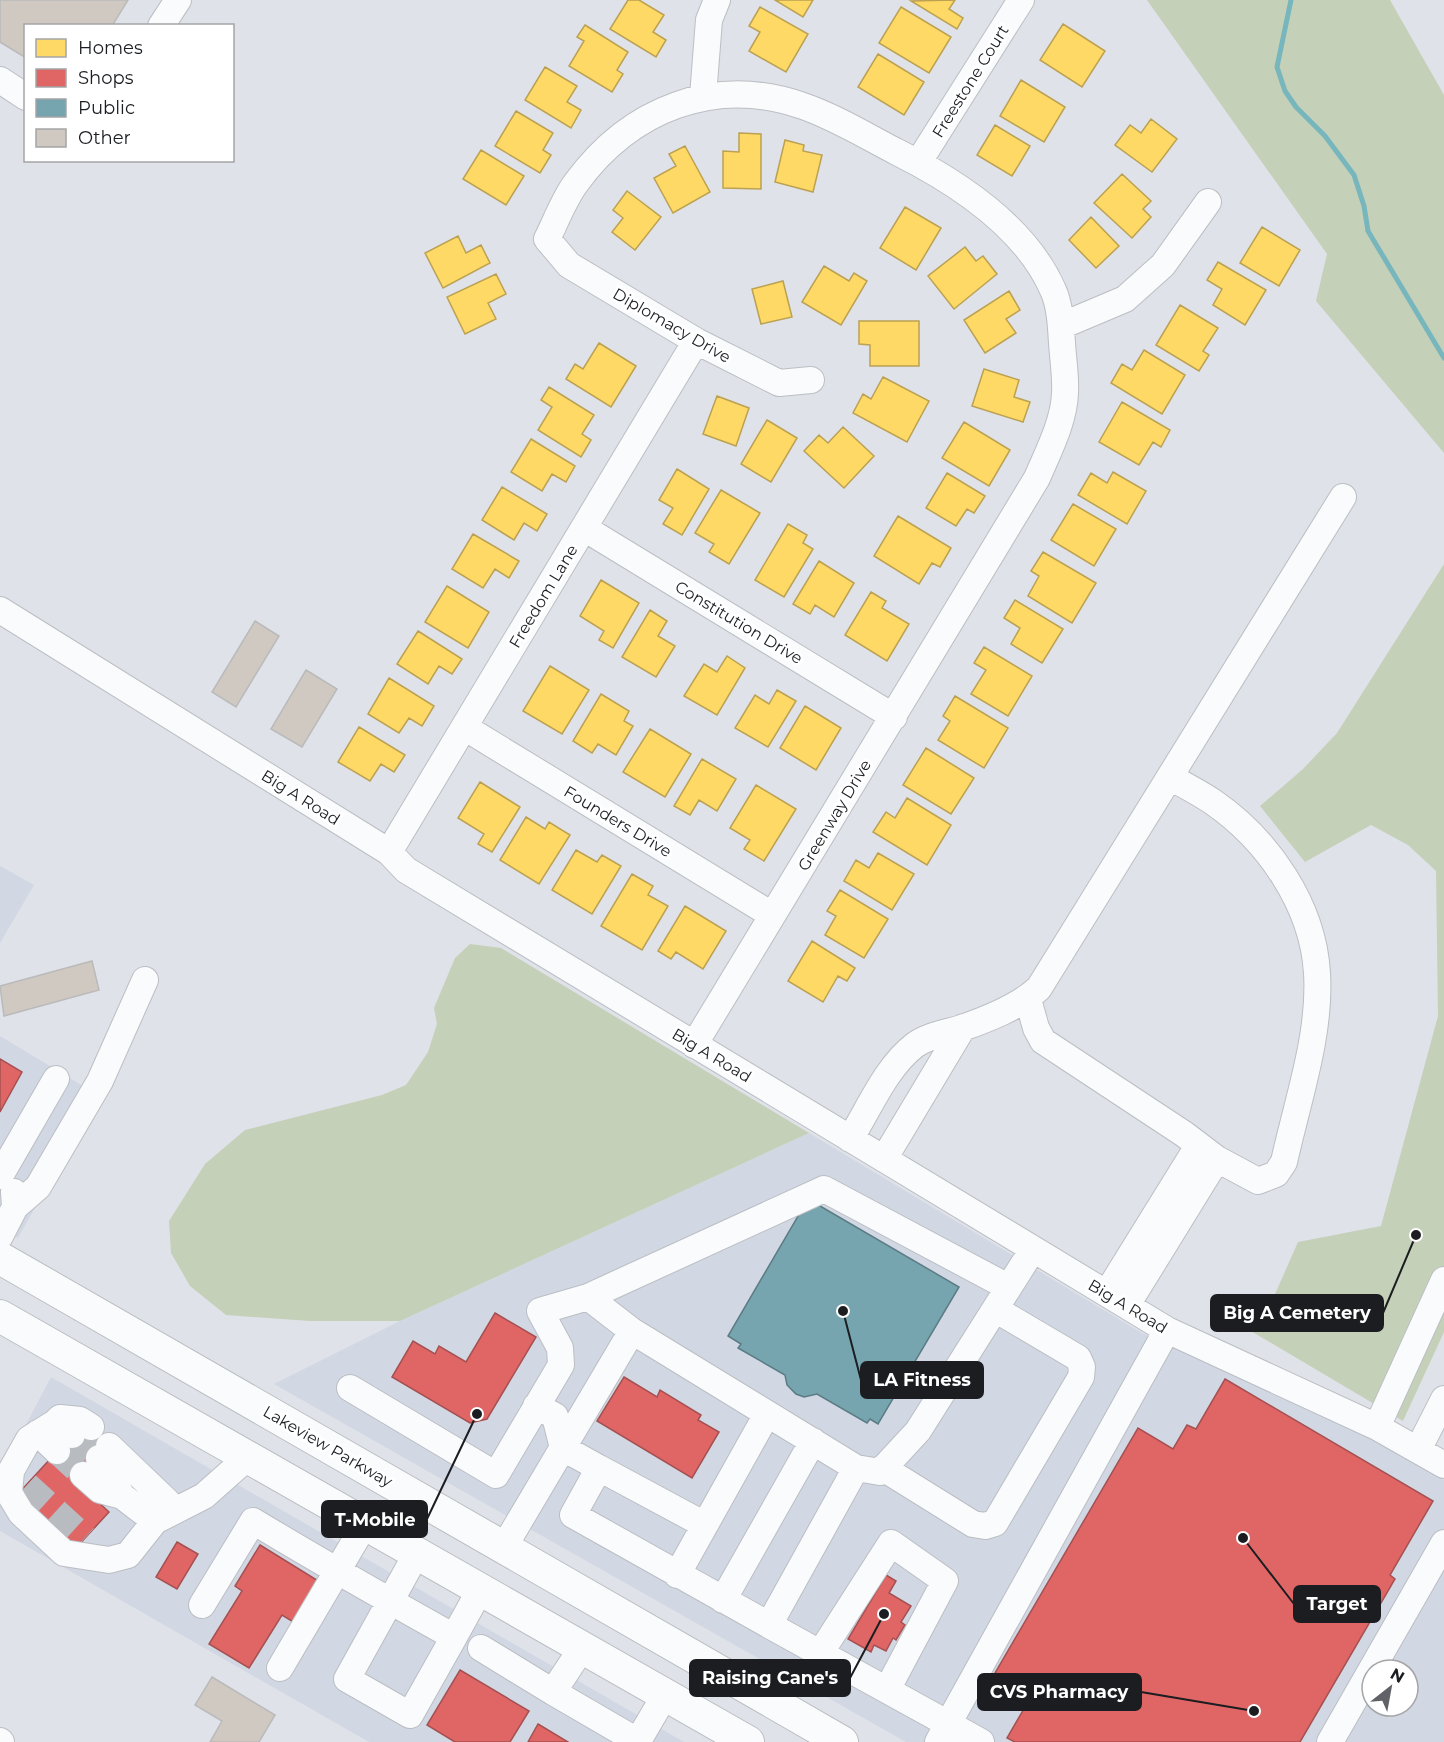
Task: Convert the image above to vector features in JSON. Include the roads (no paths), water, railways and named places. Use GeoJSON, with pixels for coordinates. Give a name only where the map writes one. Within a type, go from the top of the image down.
{"type":"FeatureCollection","features":[{"type":"Feature","properties":{"kind":"main road","name":"Lakeview Parkway"},"geometry":{"type":"LineString","coordinates":[[0,1258],[842,1742]]}},
{"type":"Feature","properties":{"kind":"main road"},"geometry":{"type":"LineString","coordinates":[[0,1316],[748,1742]]}},
{"type":"Feature","properties":{"kind":"main road"},"geometry":{"type":"LineString","coordinates":[[480,1590],[504,1547]]}},
{"type":"Feature","properties":{"kind":"street"},"geometry":{"type":"LineString","coordinates":[[162,24],[177,0]]}},
{"type":"Feature","properties":{"kind":"street"},"geometry":{"type":"LineString","coordinates":[[703,96],[709,20],[717,0]]}},
{"type":"Feature","properties":{"kind":"street","name":"Freestone Court"},"geometry":{"type":"LineString","coordinates":[[918,163],[1021,0]]}},
{"type":"Feature","properties":{"kind":"street"},"geometry":{"type":"LineString","coordinates":[[0,80],[24,95]]}},
{"type":"Feature","properties":{"kind":"street","name":"Greenway Drive"},"geometry":{"type":"LineString","coordinates":[[694,1045],[1037,478],[1053,438],[1065,394],[1061,326],[1054,292],[1039,263],[1013,230],[918,163],[802,106],[753,96],[703,96]]}},
{"type":"Feature","properties":{"kind":"street","name":"Diplomacy Drive"},"geometry":{"type":"LineString","coordinates":[[703,96],[649,116],[607,148],[575,184],[547,239],[569,265],[696,341],[778,383],[811,380]]}},
{"type":"Feature","properties":{"kind":"street"},"geometry":{"type":"LineString","coordinates":[[1061,326],[1125,299],[1163,265],[1208,202]]}},
{"type":"Feature","properties":{"kind":"street","name":"Freedom Lane"},"geometry":{"type":"LineString","coordinates":[[389,852],[696,341]]}},
{"type":"Feature","properties":{"kind":"street"},"geometry":{"type":"LineString","coordinates":[[850,1139],[894,1067],[914,1046],[926,1038],[963,1028],[1028,999],[1039,988],[1343,497]]}},
{"type":"Feature","properties":{"kind":"street","name":"Constitution Drive"},"geometry":{"type":"LineString","coordinates":[[584,528],[894,717]]}},
{"type":"Feature","properties":{"kind":"street","name":"Big A Road"},"geometry":{"type":"LineString","coordinates":[[0,610],[389,852],[406,870],[1167,1330],[1377,1427],[1444,1465]]}},
{"type":"Feature","properties":{"kind":"street","name":"Founders Drive"},"geometry":{"type":"LineString","coordinates":[[464,727],[772,915]]}},
{"type":"Feature","properties":{"kind":"street"},"geometry":{"type":"LineString","coordinates":[[1028,999],[1036,1028],[1043,1041],[1184,1134],[1207,1153],[1258,1181],[1276,1174],[1284,1162],[1312,1038],[1317,973],[1307,922],[1277,866],[1226,812],[1170,777]]}},
{"type":"Feature","properties":{"kind":"street"},"geometry":{"type":"LineString","coordinates":[[0,1236],[15,1207],[38,1187],[94,1091],[145,980]]}},
{"type":"Feature","properties":{"kind":"street"},"geometry":{"type":"LineString","coordinates":[[884,1159],[963,1028]]}},
{"type":"Feature","properties":{"kind":"street"},"geometry":{"type":"LineString","coordinates":[[15,1207],[13,1187],[0,1178],[56,1079]]}},
{"type":"Feature","properties":{"kind":"street"},"geometry":{"type":"LineString","coordinates":[[1117,1299],[1207,1153]]}},
{"type":"Feature","properties":{"kind":"street"},"geometry":{"type":"LineString","coordinates":[[350,1388],[496,1475],[561,1365],[560,1348],[540,1311],[588,1297],[824,1189],[1008,1287]]}},
{"type":"Feature","properties":{"kind":"street"},"geometry":{"type":"LineString","coordinates":[[588,1297],[632,1331],[856,1468],[880,1472],[918,1431],[1033,1249]]}},
{"type":"Feature","properties":{"kind":"street"},"geometry":{"type":"LineString","coordinates":[[1377,1427],[1444,1280]]}},
{"type":"Feature","properties":{"kind":"street"},"geometry":{"type":"LineString","coordinates":[[883,1468],[974,1524],[986,1527],[995,1523],[1081,1377],[1082,1367],[1078,1358],[995,1309]]}},
{"type":"Feature","properties":{"kind":"street"},"geometry":{"type":"LineString","coordinates":[[943,1732],[1167,1330]]}},
{"type":"Feature","properties":{"kind":"street"},"geometry":{"type":"LineString","coordinates":[[504,1547],[632,1331]]}},
{"type":"Feature","properties":{"kind":"street"},"geometry":{"type":"LineString","coordinates":[[1418,1450],[1444,1399]]}},
{"type":"Feature","properties":{"kind":"street"},"geometry":{"type":"LineString","coordinates":[[537,1406],[555,1416],[563,1448],[705,1525]]}},
{"type":"Feature","properties":{"kind":"street"},"geometry":{"type":"LineString","coordinates":[[677,1575],[767,1414]]}},
{"type":"Feature","properties":{"kind":"street"},"geometry":{"type":"LineString","coordinates":[[60,1434],[29,1439],[19,1478],[9,1493],[21,1513],[64,1553],[109,1560],[128,1555],[165,1516],[204,1496],[248,1457]]}},
{"type":"Feature","properties":{"kind":"street"},"geometry":{"type":"LineString","coordinates":[[723,1600],[813,1441]]}},
{"type":"Feature","properties":{"kind":"street"},"geometry":{"type":"LineString","coordinates":[[95,1462],[165,1516],[122,1496],[100,1490],[95,1462]]}},
{"type":"Feature","properties":{"kind":"street"},"geometry":{"type":"LineString","coordinates":[[599,1468],[573,1515],[677,1575],[888,1688],[943,1732],[981,1742]]}},
{"type":"Feature","properties":{"kind":"street"},"geometry":{"type":"LineString","coordinates":[[769,1625],[856,1468]]}},
{"type":"Feature","properties":{"kind":"street"},"geometry":{"type":"LineString","coordinates":[[202,1605],[253,1521],[337,1572],[453,1637]]}},
{"type":"Feature","properties":{"kind":"street"},"geometry":{"type":"LineString","coordinates":[[280,1668],[365,1524]]}},
{"type":"Feature","properties":{"kind":"street"},"geometry":{"type":"LineString","coordinates":[[85,1538],[109,1560]]}},
{"type":"Feature","properties":{"kind":"street"},"geometry":{"type":"LineString","coordinates":[[821,1653],[891,1543],[945,1581],[888,1688]]}},
{"type":"Feature","properties":{"kind":"street"},"geometry":{"type":"LineString","coordinates":[[1330,1742],[1444,1543]]}},
{"type":"Feature","properties":{"kind":"street"},"geometry":{"type":"LineString","coordinates":[[417,1553],[346,1679],[410,1715],[480,1590]]}},
{"type":"Feature","properties":{"kind":"street"},"geometry":{"type":"LineString","coordinates":[[481,1648],[638,1742],[665,1695]]}},
{"type":"Feature","properties":{"kind":"street"},"geometry":{"type":"LineString","coordinates":[[553,1692],[582,1648]]}},
{"type":"Feature","properties":{"kind":"waterway"},"geometry":{"type":"LineString","coordinates":[[1291,0],[1277,67],[1285,91],[1296,107],[1325,136],[1354,175],[1364,206],[1368,231],[1444,358]]}},
{"type":"Feature","properties":{"kind":"tunnel"},"geometry":{"type":"LineString","coordinates":[[72,1435],[99,1458]]}},
{"type":"Feature","properties":{"kind":"tunnel"},"geometry":{"type":"LineString","coordinates":[[57,1451],[83,1475]]}},
{"type":"Feature","properties":{"kind":"tunnel"},"geometry":{"type":"LineString","coordinates":[[27,1485],[85,1538]]}},
{"type":"Feature","properties":{"kind":"place","name":"Big A Cemetery"},"geometry":{"type":"Point","coordinates":[1416,1235]}},
{"type":"Feature","properties":{"kind":"place","name":"LA Fitness"},"geometry":{"type":"Point","coordinates":[843,1311]}},
{"type":"Feature","properties":{"kind":"place","name":"T-Mobile"},"geometry":{"type":"Point","coordinates":[477,1414]}},
{"type":"Feature","properties":{"kind":"place","name":"Target"},"geometry":{"type":"Point","coordinates":[1243,1538]}},
{"type":"Feature","properties":{"kind":"place","name":"Raising Cane's"},"geometry":{"type":"Point","coordinates":[884,1614]}},
{"type":"Feature","properties":{"kind":"place","name":"CVS Pharmacy"},"geometry":{"type":"Point","coordinates":[1254,1711]}}]}
